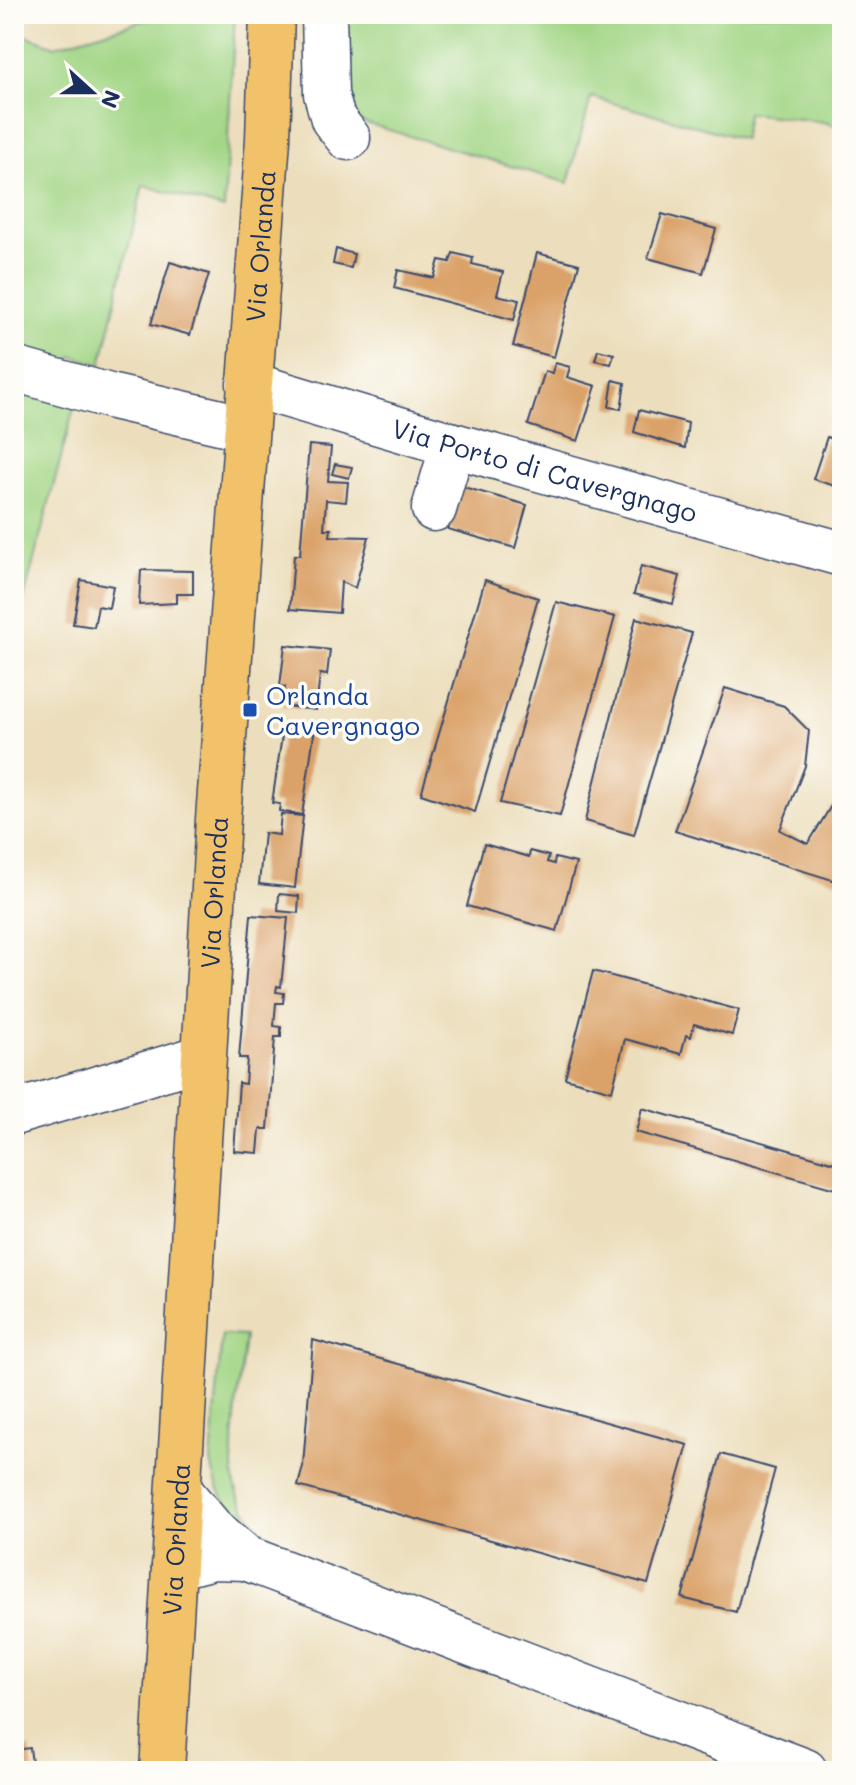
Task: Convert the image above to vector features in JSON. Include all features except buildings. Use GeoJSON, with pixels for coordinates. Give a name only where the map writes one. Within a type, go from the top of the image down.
{"type":"FeatureCollection","features":[{"type":"Feature","properties":{"kind":"main road","name":"Via Orlanda"},"geometry":{"type":"LineString","coordinates":[[162,1771],[202,1072],[268,139],[272,14]]}},
{"type":"Feature","properties":{"kind":"street"},"geometry":{"type":"LineString","coordinates":[[324,14],[326,94],[333,119],[348,138]]}},
{"type":"Feature","properties":{"kind":"street"},"geometry":{"type":"LineString","coordinates":[[14,369],[113,397],[246,428]]}},
{"type":"Feature","properties":{"kind":"street","name":"Via Porto di Cavergnago"},"geometry":{"type":"LineString","coordinates":[[249,384],[453,445],[842,554]]}},
{"type":"Feature","properties":{"kind":"street"},"geometry":{"type":"LineString","coordinates":[[434,509],[453,445]]}},
{"type":"Feature","properties":{"kind":"street"},"geometry":{"type":"LineString","coordinates":[[14,1113],[202,1072]]}},
{"type":"Feature","properties":{"kind":"street"},"geometry":{"type":"LineString","coordinates":[[14,1141],[202,1072]]}},
{"type":"Feature","properties":{"kind":"street"},"geometry":{"type":"LineString","coordinates":[[179,1490],[211,1528],[246,1558]]}},
{"type":"Feature","properties":{"kind":"street"},"geometry":{"type":"LineString","coordinates":[[174,1567],[213,1557],[246,1558],[805,1771]]}},
{"type":"Feature","properties":{"kind":"green space"},"geometry":{"type":"Polygon","coordinates":[[[167,14],[235,14],[224,209],[143,185],[101,365],[72,356],[66,371],[14,357],[14,31],[55,46],[167,14]]]}},
{"type":"Feature","properties":{"kind":"green space"},"geometry":{"type":"Polygon","coordinates":[[[340,14],[842,14],[842,128],[824,122],[747,113],[743,139],[591,97],[568,183],[355,120],[340,55],[340,14]]]}},
{"type":"Feature","properties":{"kind":"green space"},"geometry":{"type":"Polygon","coordinates":[[[14,387],[75,404],[14,636],[14,387]]]}},
{"type":"Feature","properties":{"kind":"green space"},"geometry":{"type":"Polygon","coordinates":[[[222,1335],[245,1336],[234,1427],[234,1479],[245,1508],[264,1533],[242,1519],[227,1504],[217,1486],[211,1461],[222,1335]]]}},
{"type":"Feature","properties":{"kind":"place","name":"Orlanda Cavergnago"},"geometry":{"type":"Point","coordinates":[250,710]}}]}
